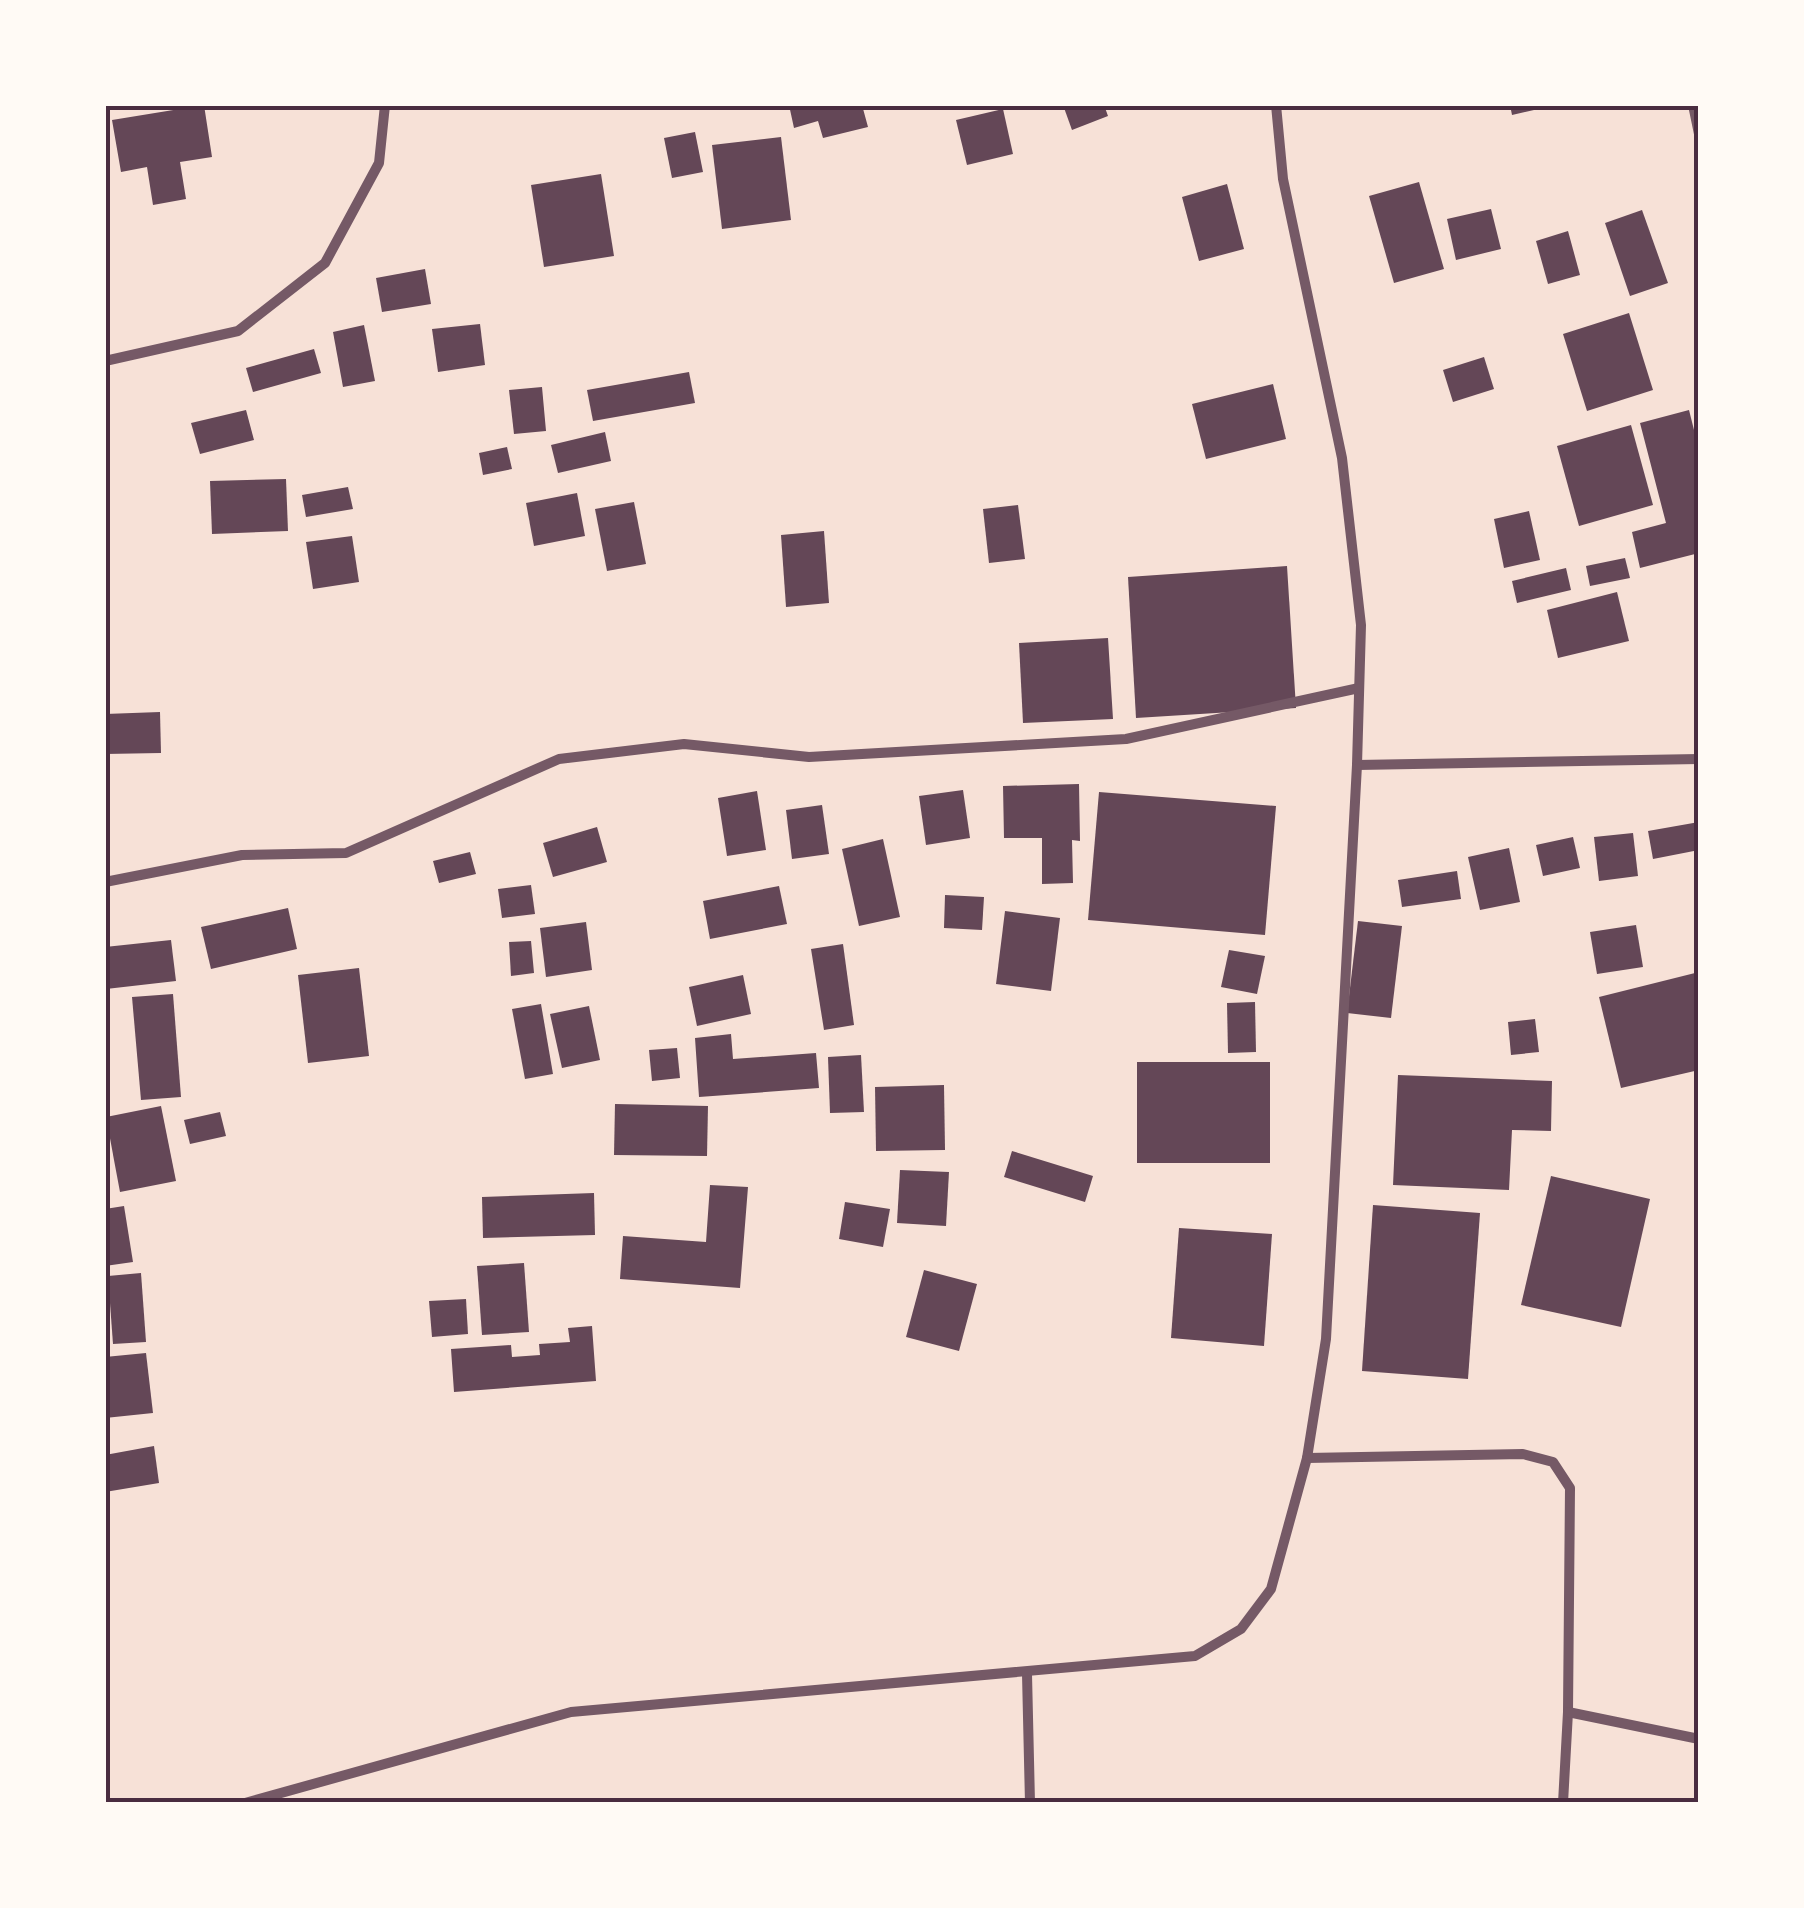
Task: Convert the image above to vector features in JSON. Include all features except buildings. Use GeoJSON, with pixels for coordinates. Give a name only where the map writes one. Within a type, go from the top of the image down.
{"type":"FeatureCollection","features":[{"type":"Feature","properties":{"kind":"street"},"geometry":{"type":"LineString","coordinates":[[105,361],[238,331],[326,263],[380,163],[385,105]]}},
{"type":"Feature","properties":{"kind":"street"},"geometry":{"type":"LineString","coordinates":[[244,1803],[571,1712],[1195,1656],[1240,1629],[1271,1589],[1307,1458],[1326,1340],[1362,625],[1342,458],[1283,179],[1276,105]]}},
{"type":"Feature","properties":{"kind":"street"},"geometry":{"type":"LineString","coordinates":[[1693,105],[1699,134]]}},
{"type":"Feature","properties":{"kind":"street"},"geometry":{"type":"LineString","coordinates":[[105,882],[242,855],[346,853],[559,758],[684,744],[810,757],[1126,739],[1359,688]]}},
{"type":"Feature","properties":{"kind":"street"},"geometry":{"type":"LineString","coordinates":[[1357,765],[1699,759]]}},
{"type":"Feature","properties":{"kind":"street"},"geometry":{"type":"LineString","coordinates":[[1307,1458],[1522,1454],[1553,1462],[1570,1488],[1563,1803]]}},
{"type":"Feature","properties":{"kind":"street"},"geometry":{"type":"LineString","coordinates":[[1027,1674],[1030,1803]]}},
{"type":"Feature","properties":{"kind":"street"},"geometry":{"type":"LineString","coordinates":[[1568,1712],[1699,1740]]}}]}
